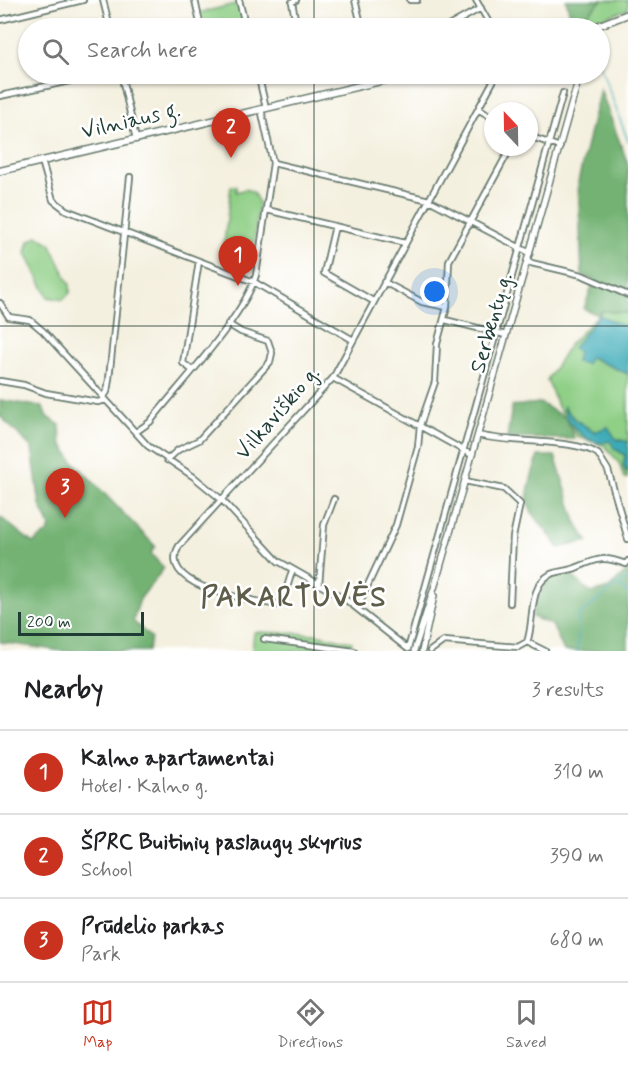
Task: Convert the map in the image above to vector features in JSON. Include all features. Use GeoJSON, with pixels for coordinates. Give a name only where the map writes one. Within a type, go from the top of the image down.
{"type":"FeatureCollection","features":[{"type":"Feature","properties":{"kind":"highway"},"geometry":{"type":"LineString","coordinates":[[610,21],[628,14]]}},
{"type":"Feature","properties":{"kind":"highway","name":"Vilniaus g."},"geometry":{"type":"LineString","coordinates":[[0,171],[367,84]]}},
{"type":"Feature","properties":{"kind":"main road","name":"Serbentų g."},"geometry":{"type":"LineString","coordinates":[[411,650],[436,582],[577,84]]}},
{"type":"Feature","properties":{"kind":"main road","name":"Serbentų g."},"geometry":{"type":"LineString","coordinates":[[422,651],[436,582]]}},
{"type":"Feature","properties":{"kind":"street"},"geometry":{"type":"LineString","coordinates":[[0,20],[83,0]]}},
{"type":"Feature","properties":{"kind":"street"},"geometry":{"type":"LineString","coordinates":[[103,0],[108,18]]}},
{"type":"Feature","properties":{"kind":"street"},"geometry":{"type":"LineString","coordinates":[[195,0],[199,18]]}},
{"type":"Feature","properties":{"kind":"street"},"geometry":{"type":"LineString","coordinates":[[239,0],[244,18]]}},
{"type":"Feature","properties":{"kind":"street"},"geometry":{"type":"LineString","coordinates":[[293,18],[292,2],[296,0]]}},
{"type":"Feature","properties":{"kind":"street"},"geometry":{"type":"LineString","coordinates":[[355,0],[360,18]]}},
{"type":"Feature","properties":{"kind":"street"},"geometry":{"type":"LineString","coordinates":[[410,0],[417,0]]}},
{"type":"Feature","properties":{"kind":"street"},"geometry":{"type":"LineString","coordinates":[[476,0],[486,18]]}},
{"type":"Feature","properties":{"kind":"street"},"geometry":{"type":"LineString","coordinates":[[463,18],[481,8]]}},
{"type":"Feature","properties":{"kind":"street"},"geometry":{"type":"LineString","coordinates":[[0,96],[56,84]]}},
{"type":"Feature","properties":{"kind":"street"},"geometry":{"type":"LineString","coordinates":[[124,84],[136,139]]}},
{"type":"Feature","properties":{"kind":"street"},"geometry":{"type":"LineString","coordinates":[[136,432],[150,422],[192,370],[247,298],[254,282],[273,163],[259,84]]}},
{"type":"Feature","properties":{"kind":"street","name":"Vilkaviškio g."},"geometry":{"type":"LineString","coordinates":[[292,571],[283,601],[277,605],[207,589],[182,575],[176,565],[177,551],[333,378],[492,84]]}},
{"type":"Feature","properties":{"kind":"street"},"geometry":{"type":"LineString","coordinates":[[0,303],[9,317],[30,320],[43,331],[154,452],[222,500],[261,546],[292,571],[357,608],[411,650],[563,93]]}},
{"type":"Feature","properties":{"kind":"street"},"geometry":{"type":"LineString","coordinates":[[478,109],[484,113]]}},
{"type":"Feature","properties":{"kind":"street"},"geometry":{"type":"LineString","coordinates":[[538,139],[560,147]]}},
{"type":"Feature","properties":{"kind":"street"},"geometry":{"type":"LineString","coordinates":[[357,608],[400,511],[418,447],[420,425],[435,382],[437,344],[447,308],[449,261],[506,156]]}},
{"type":"Feature","properties":{"kind":"street"},"geometry":{"type":"LineString","coordinates":[[42,161],[53,200],[66,210],[254,282],[353,340]]}},
{"type":"Feature","properties":{"kind":"street"},"geometry":{"type":"LineString","coordinates":[[273,163],[429,200],[530,253]]}},
{"type":"Feature","properties":{"kind":"street"},"geometry":{"type":"LineString","coordinates":[[0,381],[24,385],[46,393],[98,402],[105,398],[130,177]]}},
{"type":"Feature","properties":{"kind":"street"},"geometry":{"type":"LineString","coordinates":[[267,210],[405,243]]}},
{"type":"Feature","properties":{"kind":"street"},"geometry":{"type":"LineString","coordinates":[[335,226],[323,270],[374,301]]}},
{"type":"Feature","properties":{"kind":"street"},"geometry":{"type":"LineString","coordinates":[[192,370],[183,363],[199,261]]}},
{"type":"Feature","properties":{"kind":"street"},"geometry":{"type":"LineString","coordinates":[[527,262],[582,275],[628,295]]}},
{"type":"Feature","properties":{"kind":"street"},"geometry":{"type":"LineString","coordinates":[[384,282],[422,302],[447,308]]}},
{"type":"Feature","properties":{"kind":"street"},"geometry":{"type":"LineString","coordinates":[[445,320],[506,335]]}},
{"type":"Feature","properties":{"kind":"street"},"geometry":{"type":"LineString","coordinates":[[167,460],[178,450],[199,440],[270,362],[272,353],[267,341],[241,332],[228,324]]}},
{"type":"Feature","properties":{"kind":"street"},"geometry":{"type":"LineString","coordinates":[[333,378],[472,455]]}},
{"type":"Feature","properties":{"kind":"street"},"geometry":{"type":"LineString","coordinates":[[478,435],[520,443],[555,444],[593,450],[608,470],[628,539]]}},
{"type":"Feature","properties":{"kind":"street"},"geometry":{"type":"LineString","coordinates":[[465,481],[504,489],[520,504],[513,537],[510,603]]}},
{"type":"Feature","properties":{"kind":"street"},"geometry":{"type":"LineString","coordinates":[[319,585],[324,525],[334,499]]}},
{"type":"Feature","properties":{"kind":"street"},"geometry":{"type":"LineString","coordinates":[[430,651],[444,641],[518,647],[527,642],[531,631],[532,605],[539,589],[549,576],[597,559],[608,558],[627,564]]}},
{"type":"Feature","properties":{"kind":"street"},"geometry":{"type":"LineString","coordinates":[[264,639],[354,651]]}},
{"type":"Feature","properties":{"kind":"street"},"geometry":{"type":"LineString","coordinates":[[527,642],[545,651]]}},
{"type":"Feature","properties":{"kind":"green space"},"geometry":{"type":"Polygon","coordinates":[[[566,0],[602,0],[583,18],[571,18],[566,0]]]}},
{"type":"Feature","properties":{"kind":"green space"},"geometry":{"type":"Polygon","coordinates":[[[602,0],[628,0],[628,9],[602,18],[583,18],[602,0]]]}},
{"type":"Feature","properties":{"kind":"green space"},"geometry":{"type":"Polygon","coordinates":[[[240,3],[244,18],[199,18],[198,13],[240,3]]]}},
{"type":"Feature","properties":{"kind":"green space"},"geometry":{"type":"Polygon","coordinates":[[[600,89],[628,164],[628,313],[602,311],[596,314],[584,309],[594,280],[582,275],[578,182],[600,89]]]}},
{"type":"Feature","properties":{"kind":"green space"},"geometry":{"type":"Polygon","coordinates":[[[231,186],[236,186],[236,192],[245,189],[253,192],[259,203],[253,252],[240,262],[232,261],[227,255],[226,260],[222,259],[231,186]]]}},
{"type":"Feature","properties":{"kind":"green space"},"geometry":{"type":"Polygon","coordinates":[[[37,236],[50,243],[70,285],[70,293],[63,300],[48,297],[26,253],[29,241],[37,236]]]}},
{"type":"Feature","properties":{"kind":"green space"},"geometry":{"type":"Polygon","coordinates":[[[602,311],[628,313],[628,328],[599,315],[578,352],[577,362],[589,357],[628,374],[628,442],[585,426],[564,407],[563,409],[584,438],[610,440],[614,448],[625,456],[623,466],[628,478],[624,478],[619,463],[605,446],[578,437],[558,407],[547,380],[569,345],[602,311]]]}},
{"type":"Feature","properties":{"kind":"green space"},"geometry":{"type":"Polygon","coordinates":[[[0,400],[43,407],[47,417],[60,425],[61,442],[72,460],[155,546],[151,554],[164,568],[140,599],[133,621],[151,638],[148,651],[62,651],[0,642],[0,517],[33,543],[48,532],[50,526],[40,505],[32,448],[0,416],[0,400]]]}},
{"type":"Feature","properties":{"kind":"green space"},"geometry":{"type":"Polygon","coordinates":[[[540,403],[566,418],[575,439],[507,438],[512,406],[540,403]]]}},
{"type":"Feature","properties":{"kind":"green space"},"geometry":{"type":"Polygon","coordinates":[[[538,456],[555,456],[577,525],[588,541],[559,548],[533,514],[528,499],[538,456]]]}},
{"type":"Feature","properties":{"kind":"green space"},"geometry":{"type":"Polygon","coordinates":[[[628,570],[628,651],[564,651],[552,625],[533,617],[534,604],[549,578],[570,574],[591,593],[609,588],[628,570]]]}},
{"type":"Feature","properties":{"kind":"green space"},"geometry":{"type":"Polygon","coordinates":[[[254,632],[315,634],[352,642],[351,651],[252,651],[254,632]]]}},
{"type":"Feature","properties":{"kind":"water"},"geometry":{"type":"Polygon","coordinates":[[[599,315],[628,328],[628,374],[590,357],[586,364],[576,362],[578,352],[573,348],[599,315]]]}},
{"type":"Feature","properties":{"kind":"water"},"geometry":{"type":"Polygon","coordinates":[[[564,407],[573,418],[594,432],[608,427],[616,439],[628,442],[628,473],[623,466],[625,455],[614,448],[610,441],[595,442],[581,434],[569,421],[564,407]]]}},
{"type":"Feature","properties":{"kind":"waterway"},"geometry":{"type":"LineString","coordinates":[[607,84],[628,141]]}},
{"type":"Feature","properties":{"kind":"waterway"},"geometry":{"type":"LineString","coordinates":[[578,651],[578,615],[628,578]]}},
{"type":"Feature","properties":{"kind":"waterway"},"geometry":{"type":"LineString","coordinates":[[620,586],[628,594]]}},
{"type":"Feature","properties":{"kind":"place","name":"ŠPRC Buitinių paslaugų skyrius"},"geometry":{"type":"Point","coordinates":[231,158]}},
{"type":"Feature","properties":{"kind":"place","name":"Kalno apartamentai"},"geometry":{"type":"Point","coordinates":[238,286]}},
{"type":"Feature","properties":{"kind":"place","name":"Prūdelio parkas"},"geometry":{"type":"Point","coordinates":[65,518]}},
{"type":"Feature","properties":{"kind":"district","name":"PAKARTUVĖS"},"geometry":{"type":"Point","coordinates":[294,598]}}]}
